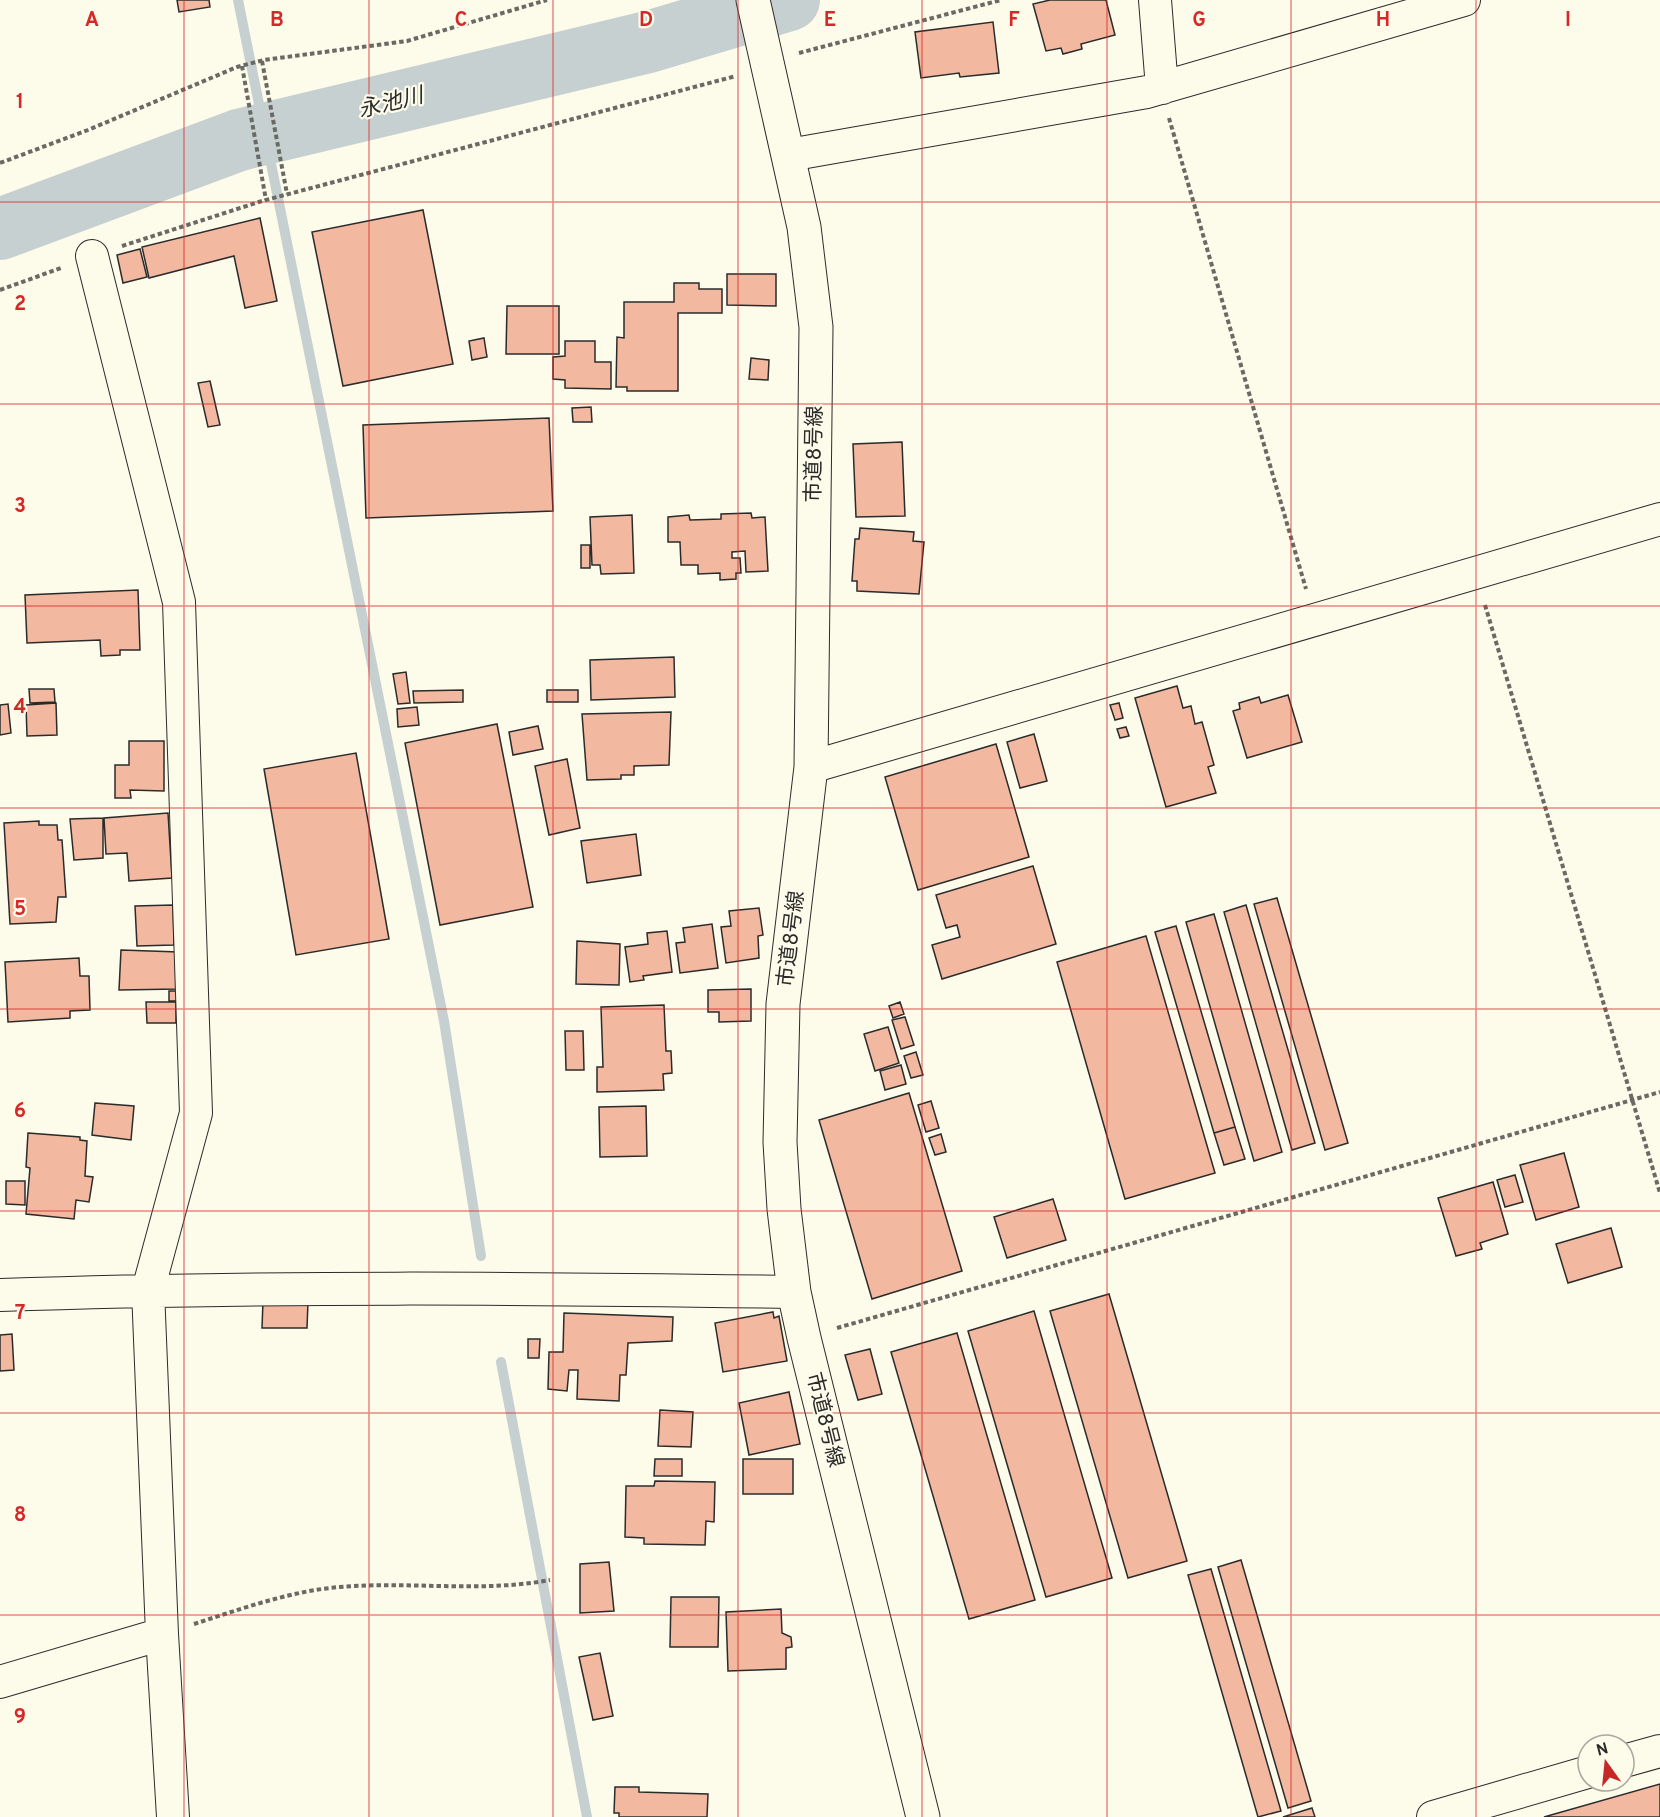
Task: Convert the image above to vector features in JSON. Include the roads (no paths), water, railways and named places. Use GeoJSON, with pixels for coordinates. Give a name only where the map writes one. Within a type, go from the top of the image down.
{"type":"FeatureCollection","features":[{"type":"Feature","properties":{"kind":"street","name":"市道8号線"},"geometry":{"type":"LineString","coordinates":[[753,0],[804,227],[816,327],[811,767],[783,1005],[780,1142],[784,1209],[794,1292],[804,1338],[923,1817]]}},
{"type":"Feature","properties":{"kind":"street"},"geometry":{"type":"LineString","coordinates":[[1155,0],[1162,88]]}},
{"type":"Feature","properties":{"kind":"street"},"geometry":{"type":"LineString","coordinates":[[789,155],[1162,88],[1464,0]]}},
{"type":"Feature","properties":{"kind":"street"},"geometry":{"type":"LineString","coordinates":[[92,256],[179,602],[196,1113],[148,1290],[162,1634],[173,1817]]}},
{"type":"Feature","properties":{"kind":"street"},"geometry":{"type":"LineString","coordinates":[[811,767],[1660,519]]}},
{"type":"Feature","properties":{"kind":"street"},"geometry":{"type":"LineString","coordinates":[[0,1295],[148,1290],[528,1288],[794,1292]]}},
{"type":"Feature","properties":{"kind":"street"},"geometry":{"type":"LineString","coordinates":[[0,1682],[162,1634]]}},
{"type":"Feature","properties":{"kind":"street"},"geometry":{"type":"LineString","coordinates":[[1636,1758],[1660,1751]]}},
{"type":"Feature","properties":{"kind":"street"},"geometry":{"type":"LineString","coordinates":[[1433,1817],[1576,1775]]}},
{"type":"Feature","properties":{"kind":"waterway"},"geometry":{"type":"LineString","coordinates":[[238,0],[444,1021],[481,1256]]}},
{"type":"Feature","properties":{"kind":"waterway","name":"永池川"},"geometry":{"type":"LineString","coordinates":[[0,229],[239,140],[648,42],[789,0]]}},
{"type":"Feature","properties":{"kind":"waterway"},"geometry":{"type":"LineString","coordinates":[[501,1362],[587,1817]]}}]}
